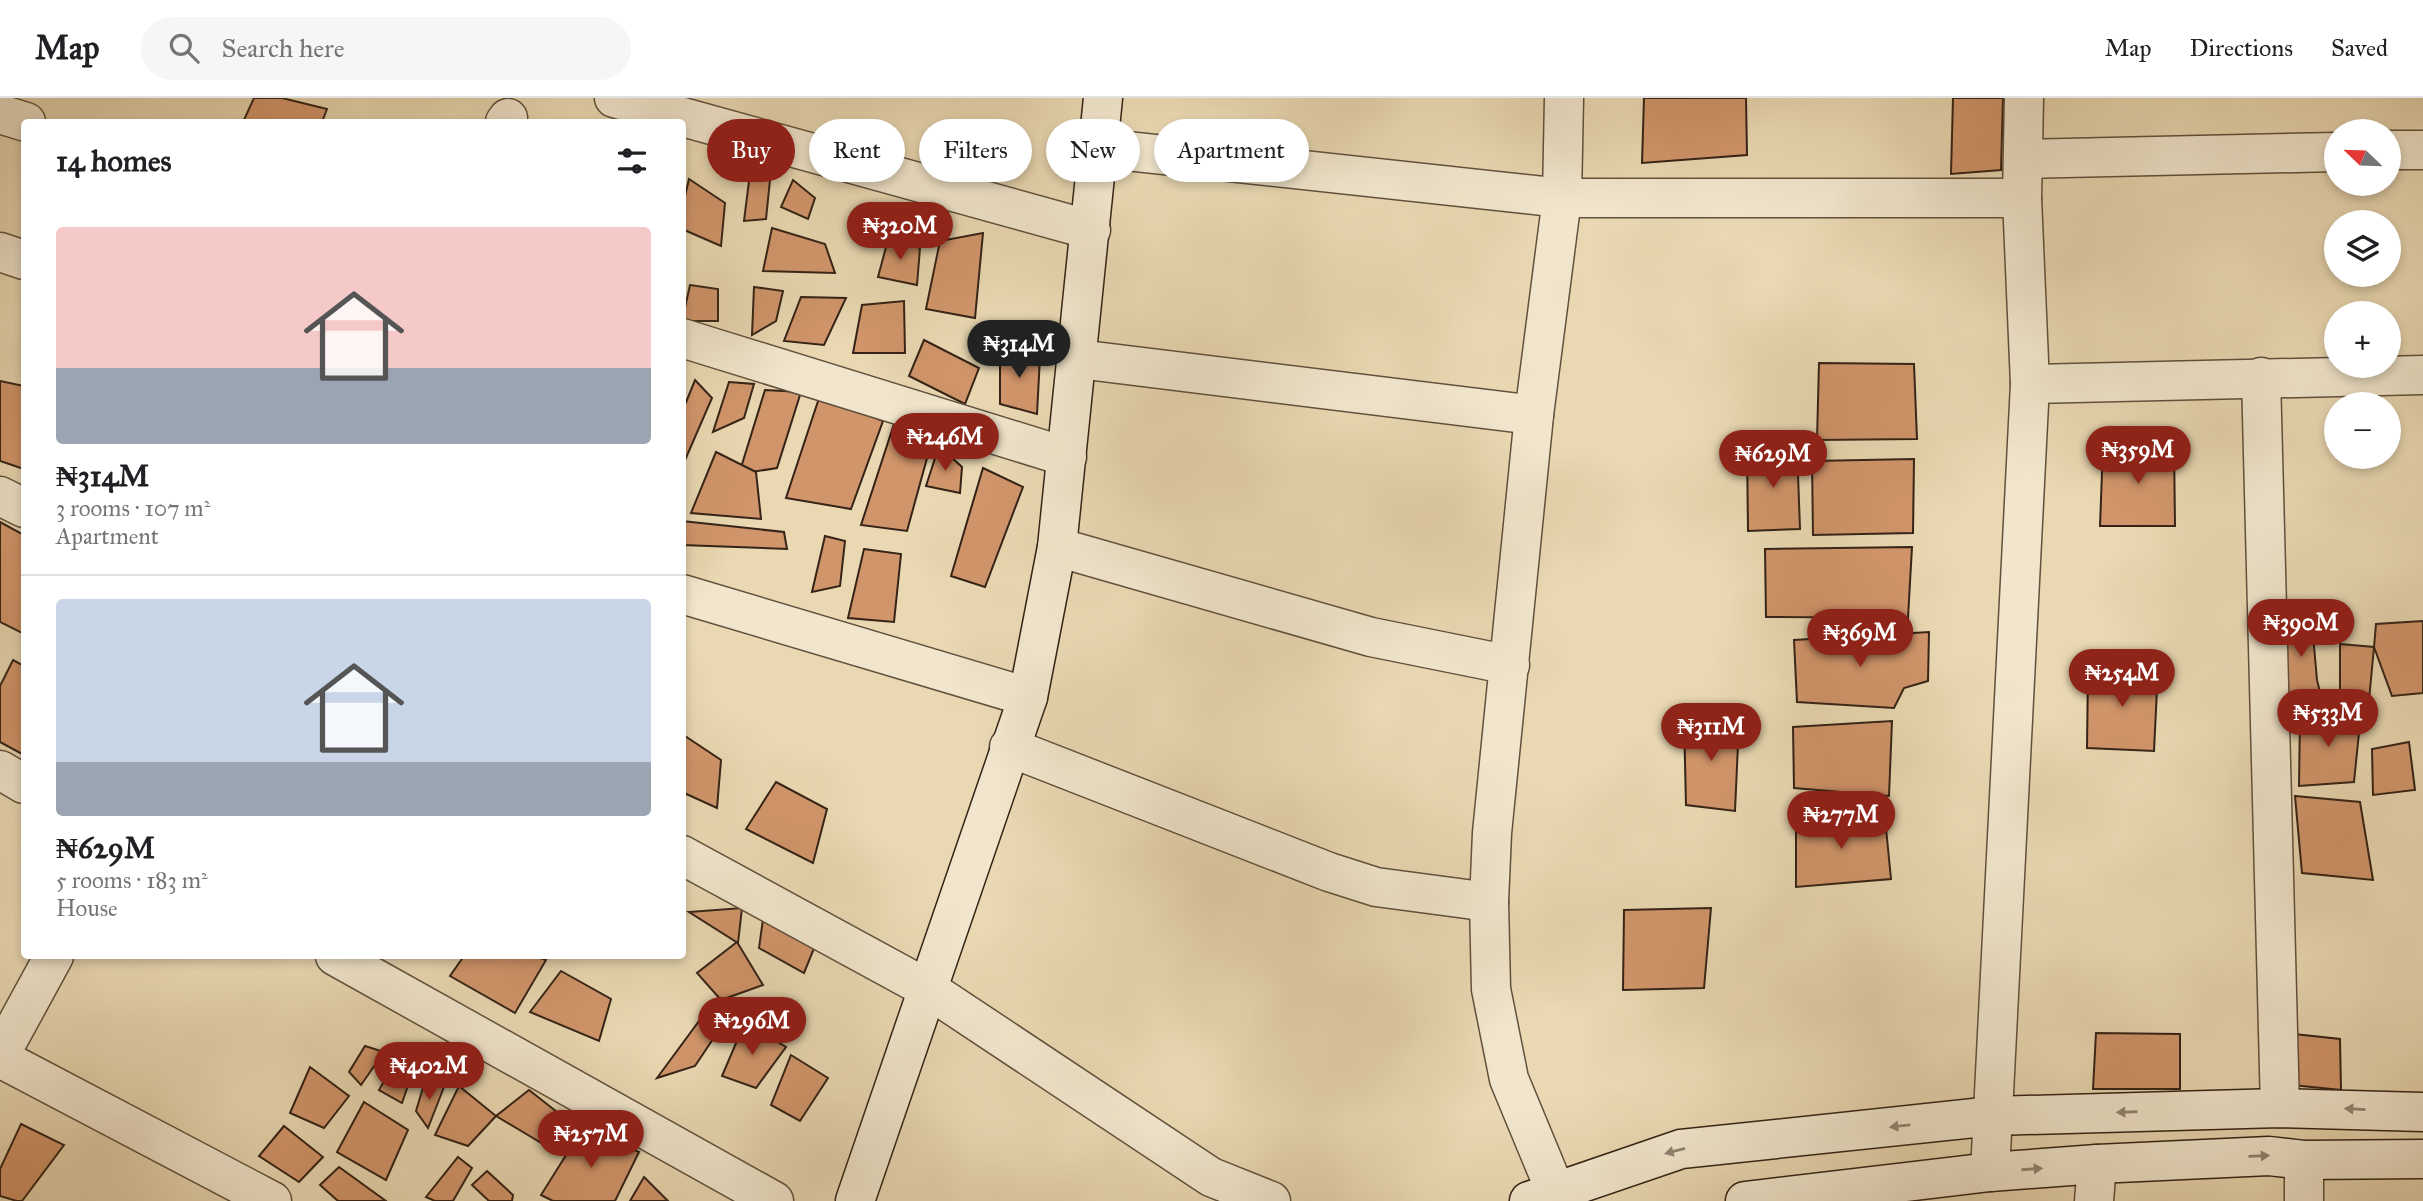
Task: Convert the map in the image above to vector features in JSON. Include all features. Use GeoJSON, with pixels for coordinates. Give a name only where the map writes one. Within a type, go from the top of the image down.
{"type":"FeatureCollection","features":[{"type":"Feature","properties":{"kind":"street"},"geometry":{"type":"LineString","coordinates":[[614,98],[1091,230]]}},
{"type":"Feature","properties":{"kind":"street"},"geometry":{"type":"LineString","coordinates":[[1101,119],[1103,98]]}},
{"type":"Feature","properties":{"kind":"street"},"geometry":{"type":"LineString","coordinates":[[1564,98],[1562,198],[1534,415],[1492,833],[1489,902],[1491,989],[1509,1079],[1542,1195],[1681,1149],[1993,1116],[2280,1108],[2423,1112]]}},
{"type":"Feature","properties":{"kind":"street"},"geometry":{"type":"LineString","coordinates":[[1990,1172],[2030,384],[2022,198],[2025,159],[2024,98]]}},
{"type":"Feature","properties":{"kind":"street"},"geometry":{"type":"LineString","coordinates":[[0,114],[21,120]]}},
{"type":"Feature","properties":{"kind":"street"},"geometry":{"type":"LineString","coordinates":[[2401,150],[2423,149]]}},
{"type":"Feature","properties":{"kind":"street"},"geometry":{"type":"LineString","coordinates":[[1140,152],[1562,198],[2022,198]]}},
{"type":"Feature","properties":{"kind":"street"},"geometry":{"type":"LineString","coordinates":[[2025,159],[2324,152]]}},
{"type":"Feature","properties":{"kind":"street"},"geometry":{"type":"LineString","coordinates":[[855,1201],[1028,697],[1057,547],[1096,182]]}},
{"type":"Feature","properties":{"kind":"street"},"geometry":{"type":"LineString","coordinates":[[0,252],[21,259]]}},
{"type":"Feature","properties":{"kind":"street"},"geometry":{"type":"LineString","coordinates":[[686,339],[1067,457]]}},
{"type":"Feature","properties":{"kind":"street"},"geometry":{"type":"LineString","coordinates":[[1078,359],[1534,415]]}},
{"type":"Feature","properties":{"kind":"street"},"geometry":{"type":"LineString","coordinates":[[2030,384],[2423,375]]}},
{"type":"Feature","properties":{"kind":"street"},"geometry":{"type":"LineString","coordinates":[[2261,377],[2280,1108]]}},
{"type":"Feature","properties":{"kind":"street"},"geometry":{"type":"LineString","coordinates":[[0,496],[21,506]]}},
{"type":"Feature","properties":{"kind":"street"},"geometry":{"type":"LineString","coordinates":[[1057,547],[1371,637],[1510,665]]}},
{"type":"Feature","properties":{"kind":"street"},"geometry":{"type":"LineString","coordinates":[[686,595],[1028,697]]}},
{"type":"Feature","properties":{"kind":"street"},"geometry":{"type":"LineString","coordinates":[[1009,747],[1329,872],[1376,887],[1489,902]]}},
{"type":"Feature","properties":{"kind":"street"},"geometry":{"type":"LineString","coordinates":[[0,770],[21,781]]}},
{"type":"Feature","properties":{"kind":"street"},"geometry":{"type":"LineString","coordinates":[[686,857],[928,989],[1211,1178],[1271,1201]]}},
{"type":"Feature","properties":{"kind":"street"},"geometry":{"type":"LineString","coordinates":[[52,959],[0,1057],[272,1201]]}},
{"type":"Feature","properties":{"kind":"street"},"geometry":{"type":"LineString","coordinates":[[340,959],[774,1201]]}},
{"type":"Feature","properties":{"kind":"street"},"geometry":{"type":"LineString","coordinates":[[1745,1201],[1990,1172],[2096,1183],[2269,1156],[2304,1160],[2423,1159]]}},
{"type":"Feature","properties":{"kind":"street"},"geometry":{"type":"LineString","coordinates":[[2304,1160],[2304,1201]]}},
{"type":"Feature","properties":{"kind":"building"},"geometry":{"type":"Polygon","coordinates":[[[254,98],[282,98],[327,109],[323,119],[244,119],[254,98]]]}},
{"type":"Feature","properties":{"kind":"building"},"geometry":{"type":"Polygon","coordinates":[[[1644,98],[1746,98],[1747,155],[1642,163],[1644,98]]]}},
{"type":"Feature","properties":{"kind":"building"},"geometry":{"type":"Polygon","coordinates":[[[1953,98],[2003,98],[2001,170],[1951,174],[1953,98]]]}},
{"type":"Feature","properties":{"kind":"building"},"geometry":{"type":"Polygon","coordinates":[[[689,179],[725,203],[721,246],[686,231],[686,192],[689,179]]]}},
{"type":"Feature","properties":{"kind":"building"},"geometry":{"type":"Polygon","coordinates":[[[749,182],[770,182],[766,219],[744,221],[749,182]]]}},
{"type":"Feature","properties":{"kind":"building"},"geometry":{"type":"Polygon","coordinates":[[[792,182],[815,198],[808,219],[781,207],[792,182]]]}},
{"type":"Feature","properties":{"kind":"building"},"geometry":{"type":"Polygon","coordinates":[[[772,228],[825,244],[835,273],[763,271],[772,228]]]}},
{"type":"Feature","properties":{"kind":"building"},"geometry":{"type":"Polygon","coordinates":[[[983,233],[975,318],[926,309],[940,241],[983,233]]]}},
{"type":"Feature","properties":{"kind":"building"},"geometry":{"type":"Polygon","coordinates":[[[889,236],[920,248],[917,285],[878,277],[889,236]]]}},
{"type":"Feature","properties":{"kind":"building"},"geometry":{"type":"Polygon","coordinates":[[[690,285],[718,289],[718,321],[686,321],[690,285]]]}},
{"type":"Feature","properties":{"kind":"building"},"geometry":{"type":"Polygon","coordinates":[[[754,287],[783,291],[776,321],[752,335],[754,287]]]}},
{"type":"Feature","properties":{"kind":"building"},"geometry":{"type":"Polygon","coordinates":[[[801,297],[846,298],[824,345],[784,341],[801,297]]]}},
{"type":"Feature","properties":{"kind":"building"},"geometry":{"type":"Polygon","coordinates":[[[904,301],[905,353],[853,353],[862,305],[904,301]]]}},
{"type":"Feature","properties":{"kind":"building"},"geometry":{"type":"Polygon","coordinates":[[[924,340],[979,368],[965,404],[909,376],[924,340]]]}},
{"type":"Feature","properties":{"kind":"building"},"geometry":{"type":"Polygon","coordinates":[[[1000,345],[1040,357],[1037,414],[1000,404],[1000,345]]]}},
{"type":"Feature","properties":{"kind":"building"},"geometry":{"type":"Polygon","coordinates":[[[1819,363],[1914,364],[1917,439],[1817,440],[1819,363]]]}},
{"type":"Feature","properties":{"kind":"building"},"geometry":{"type":"Polygon","coordinates":[[[695,380],[712,398],[686,458],[686,402],[695,380]]]}},
{"type":"Feature","properties":{"kind":"building"},"geometry":{"type":"Polygon","coordinates":[[[0,381],[21,385],[21,468],[0,461],[0,381]]]}},
{"type":"Feature","properties":{"kind":"building"},"geometry":{"type":"Polygon","coordinates":[[[729,382],[754,384],[744,418],[713,432],[729,382]]]}},
{"type":"Feature","properties":{"kind":"building"},"geometry":{"type":"Polygon","coordinates":[[[765,390],[801,392],[777,468],[739,474],[765,390]]]}},
{"type":"Feature","properties":{"kind":"building"},"geometry":{"type":"Polygon","coordinates":[[[820,395],[883,421],[851,509],[786,498],[820,395]]]}},
{"type":"Feature","properties":{"kind":"building"},"geometry":{"type":"Polygon","coordinates":[[[895,421],[932,440],[907,531],[861,525],[895,421]]]}},
{"type":"Feature","properties":{"kind":"building"},"geometry":{"type":"Polygon","coordinates":[[[2174,444],[2175,526],[2100,526],[2103,446],[2174,444]]]}},
{"type":"Feature","properties":{"kind":"building"},"geometry":{"type":"Polygon","coordinates":[[[939,446],[962,467],[960,493],[926,486],[939,446]]]}},
{"type":"Feature","properties":{"kind":"building"},"geometry":{"type":"Polygon","coordinates":[[[1797,447],[1800,529],[1748,531],[1747,450],[1797,447]]]}},
{"type":"Feature","properties":{"kind":"building"},"geometry":{"type":"Polygon","coordinates":[[[716,452],[756,472],[761,519],[691,513],[716,452]]]}},
{"type":"Feature","properties":{"kind":"building"},"geometry":{"type":"Polygon","coordinates":[[[1914,459],[1913,533],[1813,535],[1812,461],[1914,459]]]}},
{"type":"Feature","properties":{"kind":"building"},"geometry":{"type":"Polygon","coordinates":[[[983,468],[1023,487],[985,587],[951,576],[983,468]]]}},
{"type":"Feature","properties":{"kind":"building"},"geometry":{"type":"Polygon","coordinates":[[[686,521],[784,532],[787,549],[686,545],[686,521]]]}},
{"type":"Feature","properties":{"kind":"building"},"geometry":{"type":"Polygon","coordinates":[[[0,522],[21,533],[21,632],[0,622],[0,522]]]}},
{"type":"Feature","properties":{"kind":"building"},"geometry":{"type":"Polygon","coordinates":[[[825,536],[845,541],[840,586],[812,592],[825,536]]]}},
{"type":"Feature","properties":{"kind":"building"},"geometry":{"type":"Polygon","coordinates":[[[1912,547],[1908,618],[1766,617],[1765,549],[1912,547]]]}},
{"type":"Feature","properties":{"kind":"building"},"geometry":{"type":"Polygon","coordinates":[[[864,549],[901,554],[894,622],[848,618],[864,549]]]}},
{"type":"Feature","properties":{"kind":"building"},"geometry":{"type":"Polygon","coordinates":[[[2311,612],[2317,680],[2323,704],[2285,697],[2285,613],[2311,612]]]}},
{"type":"Feature","properties":{"kind":"building"},"geometry":{"type":"Polygon","coordinates":[[[2423,621],[2423,693],[2392,696],[2374,647],[2376,624],[2423,621]]]}},
{"type":"Feature","properties":{"kind":"building"},"geometry":{"type":"Polygon","coordinates":[[[1929,632],[1928,681],[1904,688],[1894,708],[1797,702],[1794,640],[1929,632]]]}},
{"type":"Feature","properties":{"kind":"building"},"geometry":{"type":"Polygon","coordinates":[[[2340,644],[2374,647],[2369,700],[2340,696],[2340,644]]]}},
{"type":"Feature","properties":{"kind":"building"},"geometry":{"type":"Polygon","coordinates":[[[13,660],[21,664],[21,753],[0,742],[0,686],[13,660]]]}},
{"type":"Feature","properties":{"kind":"building"},"geometry":{"type":"Polygon","coordinates":[[[2158,668],[2154,751],[2087,748],[2088,670],[2158,668]]]}},
{"type":"Feature","properties":{"kind":"building"},"geometry":{"type":"Polygon","coordinates":[[[2361,713],[2354,782],[2299,786],[2300,716],[2361,713]]]}},
{"type":"Feature","properties":{"kind":"building"},"geometry":{"type":"Polygon","coordinates":[[[1684,719],[1739,722],[1735,811],[1686,805],[1684,719]]]}},
{"type":"Feature","properties":{"kind":"building"},"geometry":{"type":"Polygon","coordinates":[[[1892,721],[1889,796],[1794,788],[1793,727],[1892,721]]]}},
{"type":"Feature","properties":{"kind":"building"},"geometry":{"type":"Polygon","coordinates":[[[686,737],[721,760],[717,808],[686,794],[686,737]]]}},
{"type":"Feature","properties":{"kind":"building"},"geometry":{"type":"Polygon","coordinates":[[[2409,742],[2415,790],[2373,795],[2372,749],[2409,742]]]}},
{"type":"Feature","properties":{"kind":"building"},"geometry":{"type":"Polygon","coordinates":[[[776,782],[827,809],[813,863],[746,829],[776,782]]]}},
{"type":"Feature","properties":{"kind":"building"},"geometry":{"type":"Polygon","coordinates":[[[2295,796],[2360,802],[2373,880],[2302,873],[2295,796]]]}},
{"type":"Feature","properties":{"kind":"building"},"geometry":{"type":"Polygon","coordinates":[[[1796,818],[1885,818],[1891,879],[1796,887],[1796,818]]]}},
{"type":"Feature","properties":{"kind":"building"},"geometry":{"type":"Polygon","coordinates":[[[742,908],[738,943],[689,912],[742,908]]]}},
{"type":"Feature","properties":{"kind":"building"},"geometry":{"type":"Polygon","coordinates":[[[1711,908],[1704,988],[1623,990],[1624,910],[1711,908]]]}},
{"type":"Feature","properties":{"kind":"building"},"geometry":{"type":"Polygon","coordinates":[[[764,912],[815,946],[804,973],[759,948],[764,912]]]}},
{"type":"Feature","properties":{"kind":"building"},"geometry":{"type":"Polygon","coordinates":[[[737,942],[763,985],[721,1000],[697,973],[737,942]]]}},
{"type":"Feature","properties":{"kind":"building"},"geometry":{"type":"Polygon","coordinates":[[[462,959],[546,960],[515,1013],[450,976],[462,959]]]}},
{"type":"Feature","properties":{"kind":"building"},"geometry":{"type":"Polygon","coordinates":[[[561,971],[611,999],[599,1041],[530,1012],[561,971]]]}},
{"type":"Feature","properties":{"kind":"building"},"geometry":{"type":"Polygon","coordinates":[[[702,1017],[721,1027],[695,1066],[657,1078],[702,1017]]]}},
{"type":"Feature","properties":{"kind":"building"},"geometry":{"type":"Polygon","coordinates":[[[745,1022],[786,1047],[756,1088],[722,1076],[745,1022]]]}},
{"type":"Feature","properties":{"kind":"building"},"geometry":{"type":"Polygon","coordinates":[[[2096,1033],[2180,1034],[2180,1089],[2093,1089],[2096,1033]]]}},
{"type":"Feature","properties":{"kind":"building"},"geometry":{"type":"Polygon","coordinates":[[[2294,1034],[2340,1039],[2341,1090],[2292,1085],[2294,1034]]]}},
{"type":"Feature","properties":{"kind":"building"},"geometry":{"type":"Polygon","coordinates":[[[365,1046],[384,1052],[361,1085],[349,1072],[365,1046]]]}},
{"type":"Feature","properties":{"kind":"building"},"geometry":{"type":"Polygon","coordinates":[[[399,1054],[415,1065],[402,1103],[379,1090],[399,1054]]]}},
{"type":"Feature","properties":{"kind":"building"},"geometry":{"type":"Polygon","coordinates":[[[791,1055],[828,1078],[800,1121],[771,1105],[791,1055]]]}},
{"type":"Feature","properties":{"kind":"building"},"geometry":{"type":"Polygon","coordinates":[[[310,1067],[349,1096],[324,1128],[290,1113],[310,1067]]]}},
{"type":"Feature","properties":{"kind":"building"},"geometry":{"type":"Polygon","coordinates":[[[425,1081],[444,1087],[428,1128],[416,1111],[425,1081]]]}},
{"type":"Feature","properties":{"kind":"building"},"geometry":{"type":"Polygon","coordinates":[[[459,1086],[496,1116],[468,1146],[435,1135],[459,1086]]]}},
{"type":"Feature","properties":{"kind":"building"},"geometry":{"type":"Polygon","coordinates":[[[529,1090],[566,1119],[543,1144],[496,1116],[529,1090]]]}},
{"type":"Feature","properties":{"kind":"building"},"geometry":{"type":"Polygon","coordinates":[[[364,1102],[408,1130],[386,1180],[337,1152],[364,1102]]]}},
{"type":"Feature","properties":{"kind":"building"},"geometry":{"type":"Polygon","coordinates":[[[21,1124],[64,1145],[22,1201],[17,1201],[0,1196],[0,1169],[21,1124]]]}},
{"type":"Feature","properties":{"kind":"building"},"geometry":{"type":"Polygon","coordinates":[[[284,1126],[323,1157],[299,1182],[259,1156],[284,1126]]]}},
{"type":"Feature","properties":{"kind":"building"},"geometry":{"type":"Polygon","coordinates":[[[583,1128],[639,1152],[615,1201],[553,1201],[541,1195],[583,1128]]]}},
{"type":"Feature","properties":{"kind":"building"},"geometry":{"type":"Polygon","coordinates":[[[458,1157],[472,1168],[453,1201],[435,1201],[426,1197],[458,1157]]]}},
{"type":"Feature","properties":{"kind":"building"},"geometry":{"type":"Polygon","coordinates":[[[339,1167],[386,1201],[338,1201],[320,1185],[339,1167]]]}},
{"type":"Feature","properties":{"kind":"building"},"geometry":{"type":"Polygon","coordinates":[[[487,1171],[513,1195],[512,1201],[489,1201],[472,1185],[487,1171]]]}},
{"type":"Feature","properties":{"kind":"building"},"geometry":{"type":"Polygon","coordinates":[[[644,1177],[668,1201],[630,1201],[644,1177]]]}}]}
